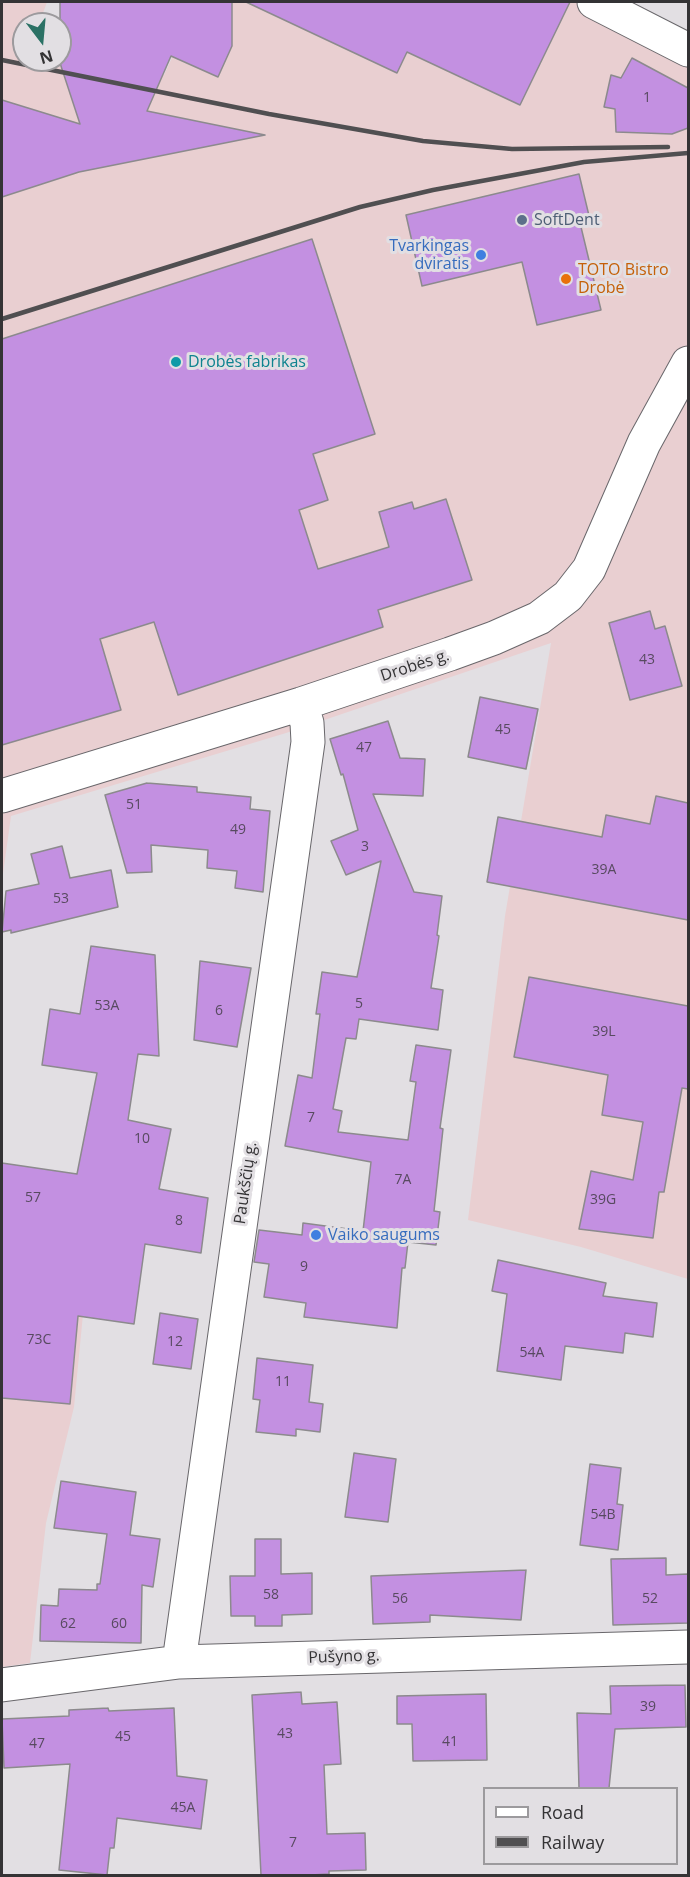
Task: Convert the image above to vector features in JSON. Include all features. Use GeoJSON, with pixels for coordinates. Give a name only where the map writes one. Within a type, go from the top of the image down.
{"type":"FeatureCollection","features":[{"type":"Feature","properties":{"kind":"street"},"geometry":{"type":"LineString","coordinates":[[594,2],[688,50]]}},
{"type":"Feature","properties":{"kind":"street","name":"Drobės g."},"geometry":{"type":"LineString","coordinates":[[2,796],[301,704],[494,638],[539,618],[568,596],[589,569],[644,443],[688,363]]}},
{"type":"Feature","properties":{"kind":"street","name":"Paukščių g."},"geometry":{"type":"LineString","coordinates":[[179,1662],[308,742],[301,704]]}},
{"type":"Feature","properties":{"kind":"street","name":"Pušyno g."},"geometry":{"type":"LineString","coordinates":[[2,1685],[179,1662],[688,1647]]}},
{"type":"Feature","properties":{"kind":"shaded area"},"geometry":{"type":"Polygon","coordinates":[[[2,2],[47,2],[43,12],[12,12],[12,72],[72,72],[72,52],[164,75],[198,2],[594,2],[688,50],[688,1279],[581,1247],[468,1220],[505,916],[551,643],[286,733],[11,816],[2,881],[2,2]]]}},
{"type":"Feature","properties":{"kind":"shaded area"},"geometry":{"type":"Polygon","coordinates":[[[2,1266],[87,1273],[74,1407],[46,1523],[30,1663],[2,1667],[2,1266]]]}},
{"type":"Feature","properties":{"kind":"building"},"geometry":{"type":"Polygon","coordinates":[[[60,2],[232,2],[232,46],[218,77],[171,56],[147,111],[265,135],[79,172],[2,197],[2,100],[80,124],[63,72],[72,72],[72,12],[60,12],[60,2]]]}},
{"type":"Feature","properties":{"kind":"building"},"geometry":{"type":"Polygon","coordinates":[[[246,2],[570,2],[520,105],[407,52],[397,73],[246,2]]]}},
{"type":"Feature","properties":{"kind":"building"},"geometry":{"type":"Polygon","coordinates":[[[632,58],[688,88],[688,128],[672,134],[616,132],[615,109],[604,107],[611,75],[621,78],[632,58]]]}},
{"type":"Feature","properties":{"kind":"building"},"geometry":{"type":"Polygon","coordinates":[[[579,174],[591,224],[581,227],[601,310],[537,325],[522,262],[422,286],[406,215],[579,174]]]}},
{"type":"Feature","properties":{"kind":"building"},"geometry":{"type":"Polygon","coordinates":[[[312,239],[375,434],[313,454],[328,500],[299,510],[318,569],[389,547],[379,512],[412,502],[414,509],[446,499],[472,580],[378,610],[383,627],[178,695],[154,622],[100,639],[121,710],[2,745],[2,339],[312,239]]]}},
{"type":"Feature","properties":{"kind":"building"},"geometry":{"type":"Polygon","coordinates":[[[650,611],[655,629],[665,626],[682,686],[630,700],[609,623],[650,611]]]}},
{"type":"Feature","properties":{"kind":"building"},"geometry":{"type":"Polygon","coordinates":[[[480,697],[538,709],[526,769],[468,757],[480,697]]]}},
{"type":"Feature","properties":{"kind":"building"},"geometry":{"type":"Polygon","coordinates":[[[388,721],[400,758],[425,759],[423,796],[373,794],[414,892],[442,896],[431,988],[443,990],[438,1030],[359,1019],[356,1039],[346,1038],[333,1109],[342,1111],[338,1132],[408,1140],[416,1082],[410,1081],[416,1045],[451,1050],[440,1128],[443,1129],[434,1211],[440,1212],[436,1245],[408,1242],[405,1268],[402,1268],[397,1328],[304,1317],[306,1303],[264,1297],[269,1264],[254,1262],[259,1230],[302,1235],[303,1223],[363,1231],[371,1162],[285,1146],[298,1075],[312,1078],[320,1014],[316,1014],[322,972],[357,977],[381,861],[346,875],[331,841],[358,830],[343,774],[341,775],[330,739],[388,721]]]}},
{"type":"Feature","properties":{"kind":"building"},"geometry":{"type":"Polygon","coordinates":[[[147,783],[197,787],[197,792],[251,797],[250,809],[270,811],[263,892],[235,888],[237,871],[207,868],[208,850],[151,845],[152,872],[127,873],[105,795],[147,783]]]}},
{"type":"Feature","properties":{"kind":"building"},"geometry":{"type":"Polygon","coordinates":[[[656,796],[688,803],[688,920],[487,882],[498,817],[602,837],[606,815],[650,824],[656,796]]]}},
{"type":"Feature","properties":{"kind":"building"},"geometry":{"type":"Polygon","coordinates":[[[62,846],[70,878],[111,870],[118,907],[11,933],[11,930],[2,932],[6,891],[39,884],[31,854],[62,846]]]}},
{"type":"Feature","properties":{"kind":"building"},"geometry":{"type":"Polygon","coordinates":[[[91,946],[155,955],[159,1056],[138,1054],[128,1120],[171,1129],[159,1189],[208,1198],[201,1253],[145,1244],[134,1324],[78,1316],[70,1404],[2,1398],[2,1163],[77,1174],[97,1073],[42,1065],[50,1009],[80,1014],[91,946]]]}},
{"type":"Feature","properties":{"kind":"building"},"geometry":{"type":"Polygon","coordinates":[[[200,961],[251,968],[237,1047],[194,1040],[200,961]]]}},
{"type":"Feature","properties":{"kind":"building"},"geometry":{"type":"Polygon","coordinates":[[[529,977],[688,1006],[688,1089],[682,1088],[664,1192],[659,1192],[653,1238],[579,1229],[591,1171],[633,1180],[643,1122],[602,1115],[608,1075],[514,1057],[529,977]]]}},
{"type":"Feature","properties":{"kind":"building"},"geometry":{"type":"Polygon","coordinates":[[[498,1260],[606,1283],[603,1296],[657,1303],[653,1337],[625,1333],[623,1353],[565,1346],[561,1380],[497,1371],[507,1294],[492,1291],[498,1260]]]}},
{"type":"Feature","properties":{"kind":"building"},"geometry":{"type":"Polygon","coordinates":[[[160,1313],[198,1319],[191,1369],[153,1364],[160,1313]]]}},
{"type":"Feature","properties":{"kind":"building"},"geometry":{"type":"Polygon","coordinates":[[[257,1358],[313,1365],[309,1402],[323,1404],[320,1432],[296,1429],[296,1436],[256,1432],[260,1400],[253,1399],[257,1358]]]}},
{"type":"Feature","properties":{"kind":"building"},"geometry":{"type":"Polygon","coordinates":[[[354,1453],[396,1459],[388,1522],[345,1517],[354,1453]]]}},
{"type":"Feature","properties":{"kind":"building"},"geometry":{"type":"Polygon","coordinates":[[[590,1464],[621,1468],[617,1504],[623,1505],[618,1550],[580,1545],[590,1464]]]}},
{"type":"Feature","properties":{"kind":"building"},"geometry":{"type":"Polygon","coordinates":[[[61,1481],[136,1492],[130,1535],[160,1539],[153,1587],[142,1585],[141,1643],[40,1641],[41,1605],[58,1606],[59,1589],[97,1590],[97,1584],[100,1584],[107,1534],[54,1528],[61,1481]]]}},
{"type":"Feature","properties":{"kind":"building"},"geometry":{"type":"Polygon","coordinates":[[[255,1539],[281,1539],[281,1574],[312,1573],[312,1614],[282,1615],[282,1626],[255,1626],[255,1616],[231,1616],[230,1576],[255,1576],[255,1539]]]}},
{"type":"Feature","properties":{"kind":"building"},"geometry":{"type":"Polygon","coordinates":[[[666,1558],[666,1575],[688,1574],[688,1623],[613,1625],[611,1559],[666,1558]]]}},
{"type":"Feature","properties":{"kind":"building"},"geometry":{"type":"Polygon","coordinates":[[[526,1570],[521,1620],[430,1615],[430,1622],[373,1624],[371,1576],[526,1570]]]}},
{"type":"Feature","properties":{"kind":"building"},"geometry":{"type":"Polygon","coordinates":[[[685,1685],[686,1727],[615,1729],[609,1787],[579,1787],[577,1713],[611,1714],[610,1686],[685,1685]]]}},
{"type":"Feature","properties":{"kind":"building"},"geometry":{"type":"Polygon","coordinates":[[[301,1692],[302,1704],[337,1702],[341,1764],[324,1765],[327,1834],[365,1833],[366,1870],[329,1871],[329,1874],[311,1875],[261,1875],[252,1695],[301,1692]]]}},
{"type":"Feature","properties":{"kind":"building"},"geometry":{"type":"Polygon","coordinates":[[[486,1694],[487,1760],[413,1761],[412,1724],[397,1724],[397,1696],[486,1694]]]}},
{"type":"Feature","properties":{"kind":"building"},"geometry":{"type":"Polygon","coordinates":[[[108,1708],[109,1711],[174,1708],[177,1776],[207,1780],[201,1829],[117,1818],[114,1848],[110,1848],[107,1875],[59,1870],[70,1764],[4,1768],[2,1719],[69,1716],[69,1710],[108,1708]]]}},
{"type":"Feature","properties":{"kind":"railway"},"geometry":{"type":"LineString","coordinates":[[2,60],[269,114],[423,141],[512,149],[668,147]]}},
{"type":"Feature","properties":{"kind":"railway"},"geometry":{"type":"LineString","coordinates":[[2,319],[360,207],[433,190],[584,162],[688,153]]}},
{"type":"Feature","properties":{"kind":"place","name":"SoftDent"},"geometry":{"type":"Point","coordinates":[522,220]}},
{"type":"Feature","properties":{"kind":"place","name":"Tvarkingas dviratis"},"geometry":{"type":"Point","coordinates":[481,255]}},
{"type":"Feature","properties":{"kind":"place","name":"TOTO Bistro Drobė"},"geometry":{"type":"Point","coordinates":[566,279]}},
{"type":"Feature","properties":{"kind":"place","name":"Drobės fabrikas"},"geometry":{"type":"Point","coordinates":[176,362]}},
{"type":"Feature","properties":{"kind":"place","name":"Vaiko saugums"},"geometry":{"type":"Point","coordinates":[316,1235]}}]}
